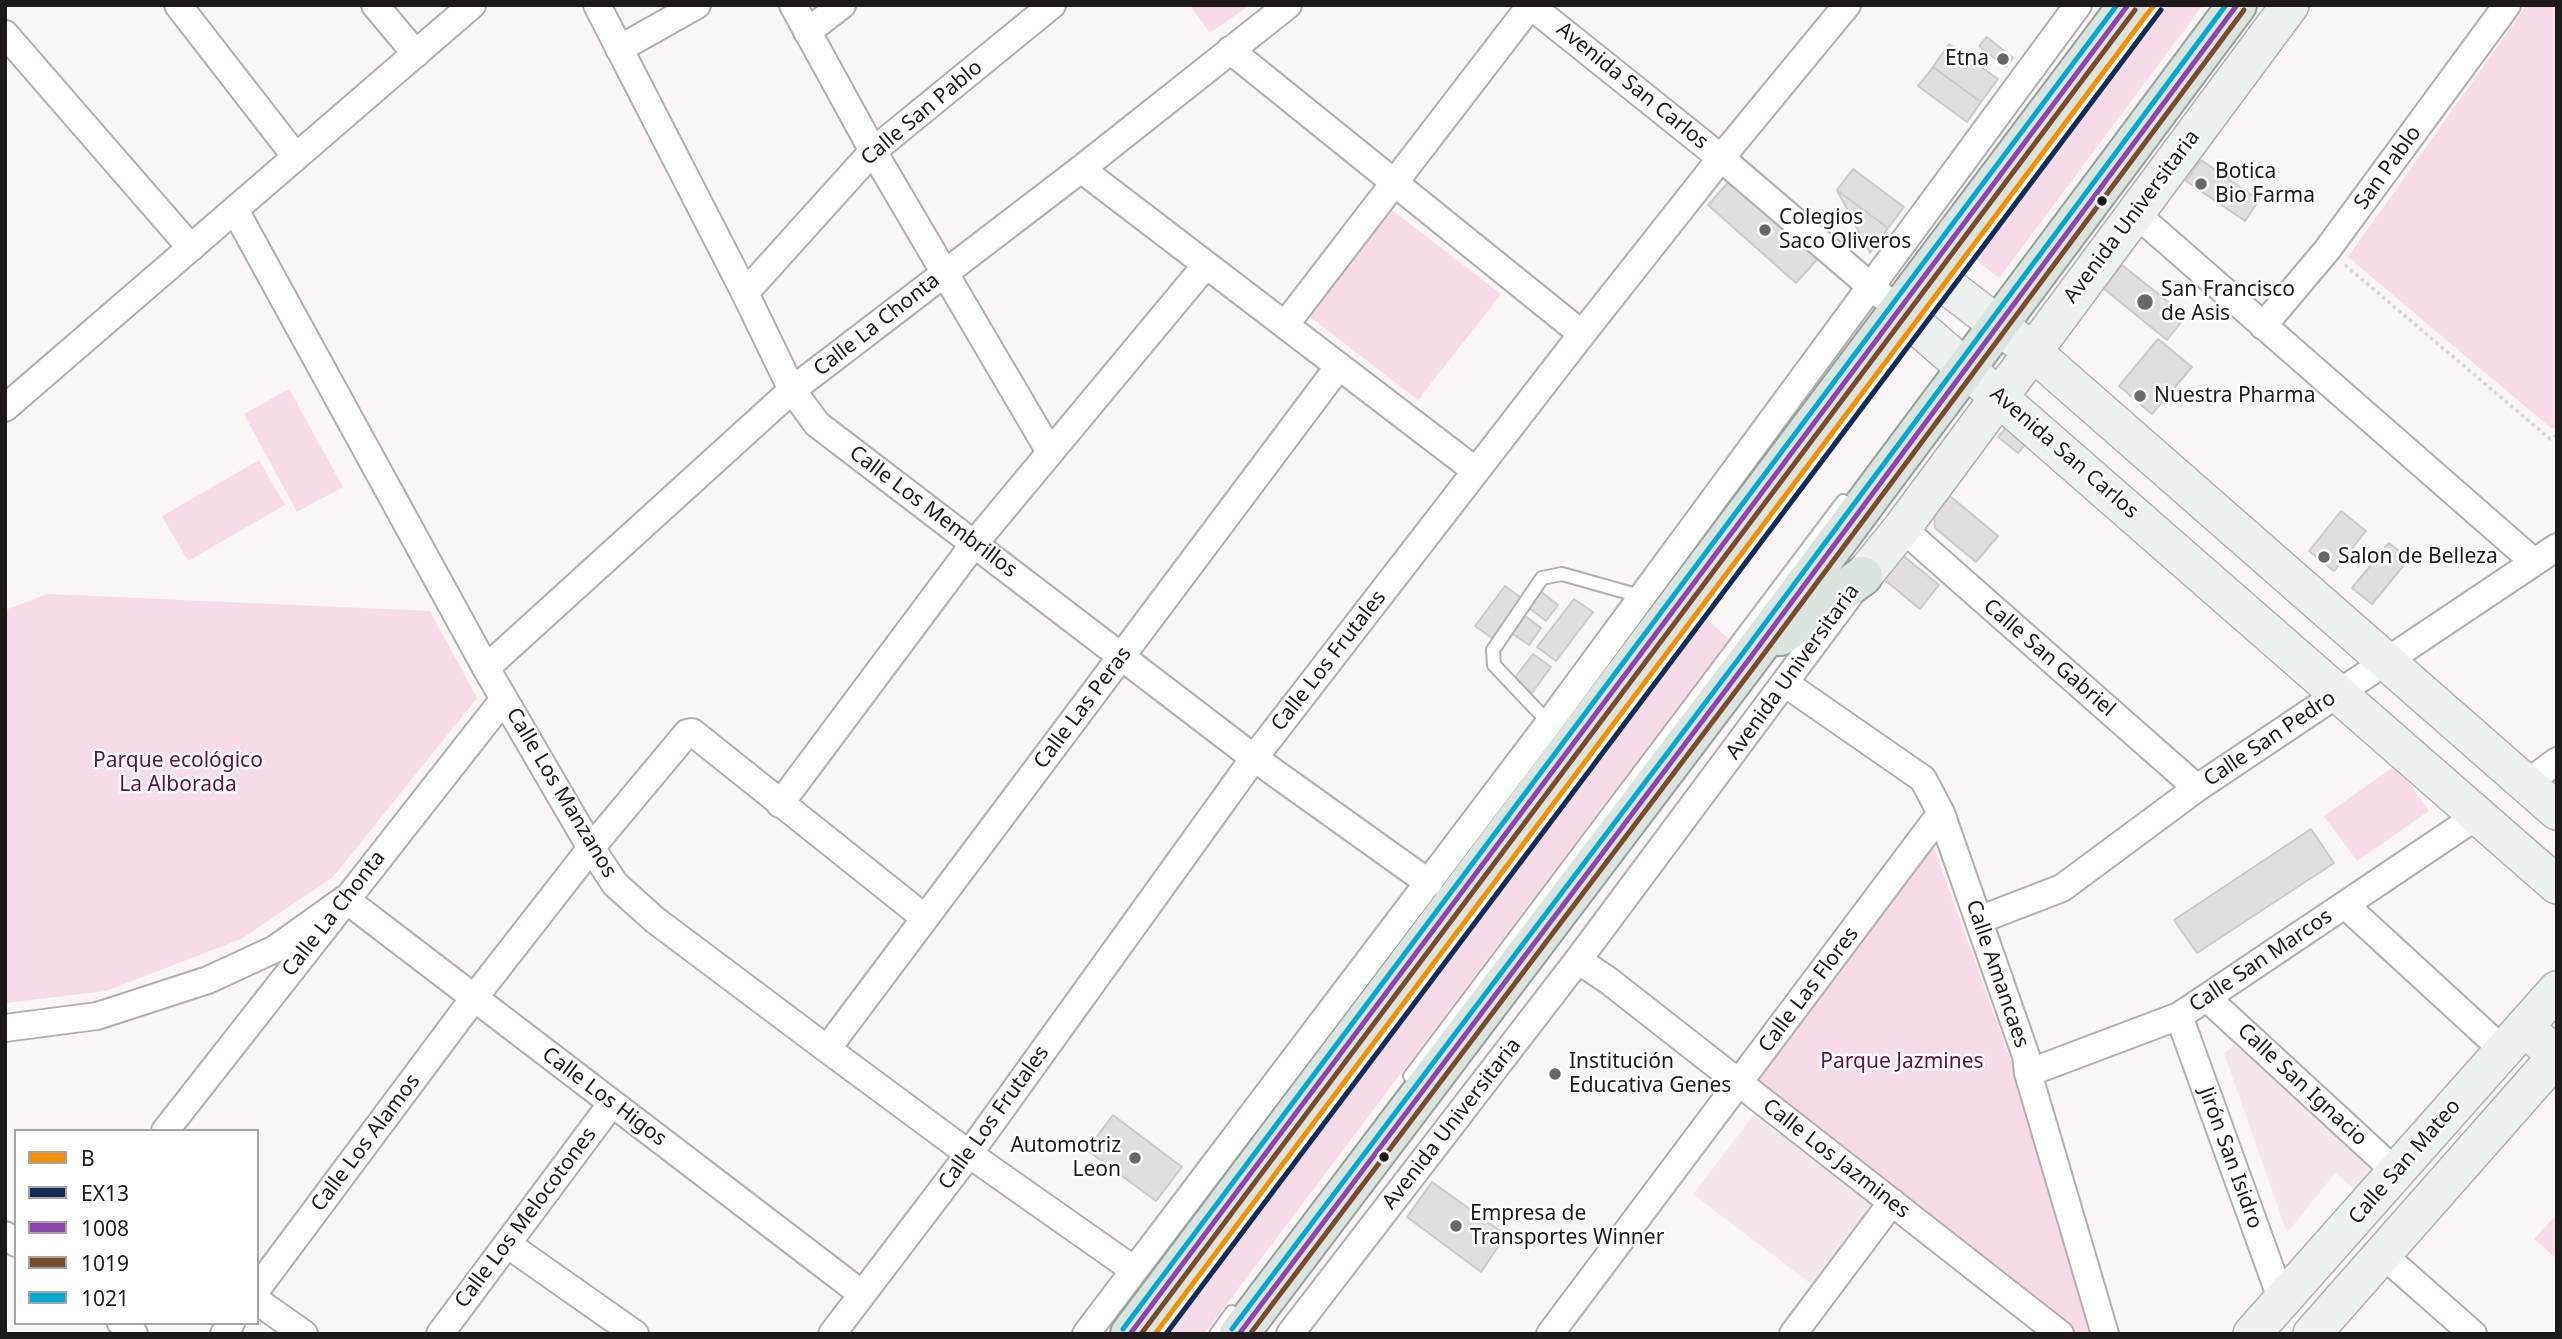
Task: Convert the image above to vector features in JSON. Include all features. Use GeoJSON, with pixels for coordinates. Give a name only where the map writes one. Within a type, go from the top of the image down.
{"type":"FeatureCollection","features":[{"type":"Feature","properties":{"kind":"main road"},"geometry":{"type":"LineString","coordinates":[[1130,1334],[1908,317],[2128,5]]}},
{"type":"Feature","properties":{"kind":"main road","name":"Avenida Universitaria"},"geometry":{"type":"LineString","coordinates":[[1239,1334],[1750,658],[1959,361],[2237,5]]}},
{"type":"Feature","properties":{"kind":"main road"},"geometry":{"type":"LineString","coordinates":[[1750,658],[1863,576]]}},
{"type":"Feature","properties":{"kind":"street"},"geometry":{"type":"LineString","coordinates":[[178,5],[296,157]]}},
{"type":"Feature","properties":{"kind":"street"},"geometry":{"type":"LineString","coordinates":[[375,5],[416,54]]}},
{"type":"Feature","properties":{"kind":"street"},"geometry":{"type":"LineString","coordinates":[[5,408],[472,5]]}},
{"type":"Feature","properties":{"kind":"street","name":"Calle Los Membrillos"},"geometry":{"type":"LineString","coordinates":[[597,5],[792,390],[817,424],[1123,655],[1254,758],[1429,883]]}},
{"type":"Feature","properties":{"kind":"street"},"geometry":{"type":"LineString","coordinates":[[619,49],[697,5]]}},
{"type":"Feature","properties":{"kind":"street"},"geometry":{"type":"LineString","coordinates":[[793,5],[873,151],[1050,452]]}},
{"type":"Feature","properties":{"kind":"street"},"geometry":{"type":"LineString","coordinates":[[807,32],[842,5]]}},
{"type":"Feature","properties":{"kind":"street","name":"Calle San Pablo"},"geometry":{"type":"LineString","coordinates":[[745,293],[873,151],[1052,5]]}},
{"type":"Feature","properties":{"kind":"street","name":"Calle La Chonta"},"geometry":{"type":"LineString","coordinates":[[486,668],[792,390],[1081,169],[1288,5]]}},
{"type":"Feature","properties":{"kind":"street"},"geometry":{"type":"LineString","coordinates":[[1284,325],[1530,5]]}},
{"type":"Feature","properties":{"kind":"street","name":"Avenida San Carlos"},"geometry":{"type":"LineString","coordinates":[[1530,5],[1721,158],[1908,317],[2557,885]]}},
{"type":"Feature","properties":{"kind":"street","name":"Calle Los Frutales"},"geometry":{"type":"LineString","coordinates":[[832,1334],[969,1154],[1254,758],[1582,334],[1721,158],[1847,5]]}},
{"type":"Feature","properties":{"kind":"street","name":"Avenida Universitaria"},"geometry":{"type":"LineString","coordinates":[[1290,1334],[1786,684],[1863,576],[1902,528],[2290,5]]}},
{"type":"Feature","properties":{"kind":"street","name":"San Pablo"},"geometry":{"type":"LineString","coordinates":[[2263,326],[2327,250],[2507,5]]}},
{"type":"Feature","properties":{"kind":"street"},"geometry":{"type":"LineString","coordinates":[[1086,1334],[1549,723],[1640,596],[1899,249],[2070,8]]}},
{"type":"Feature","properties":{"kind":"street"},"geometry":{"type":"LineString","coordinates":[[5,34],[191,248]]}},
{"type":"Feature","properties":{"kind":"street"},"geometry":{"type":"LineString","coordinates":[[1230,50],[1582,334]]}},
{"type":"Feature","properties":{"kind":"street"},"geometry":{"type":"LineString","coordinates":[[1081,169],[1476,471]]}},
{"type":"Feature","properties":{"kind":"street","name":"Calle Los Manzanos"},"geometry":{"type":"LineString","coordinates":[[235,210],[486,668],[615,884],[654,919],[827,1049],[1133,1270]]}},
{"type":"Feature","properties":{"kind":"street"},"geometry":{"type":"LineString","coordinates":[[2135,213],[2534,562]]}},
{"type":"Feature","properties":{"kind":"street"},"geometry":{"type":"LineString","coordinates":[[1899,249],[2032,351],[2557,811]]}},
{"type":"Feature","properties":{"kind":"street"},"geometry":{"type":"LineString","coordinates":[[925,918],[780,804],[974,544],[1206,265]]}},
{"type":"Feature","properties":{"kind":"street","name":"Calle Las Peras"},"geometry":{"type":"LineString","coordinates":[[827,1049],[1339,366]]}},
{"type":"Feature","properties":{"kind":"street","name":"Calle San Gabriel"},"geometry":{"type":"LineString","coordinates":[[1902,528],[2197,789]]}},
{"type":"Feature","properties":{"kind":"street","name":"Calle San Pedro"},"geometry":{"type":"LineString","coordinates":[[1979,920],[2062,888],[2197,789],[2557,547]]}},
{"type":"Feature","properties":{"kind":"street","name":"Calle Amancaes"},"geometry":{"type":"LineString","coordinates":[[1786,684],[1923,779],[1941,813],[2025,1056],[2105,1334]]}},
{"type":"Feature","properties":{"kind":"street","name":"Calle La Chonta"},"geometry":{"type":"LineString","coordinates":[[167,1129],[504,699]]}},
{"type":"Feature","properties":{"kind":"street","name":"Calle Los Alamos"},"geometry":{"type":"LineString","coordinates":[[259,1286],[474,998],[687,733],[692,732],[780,804]]}},
{"type":"Feature","properties":{"kind":"street"},"geometry":{"type":"LineString","coordinates":[[2526,784],[2557,761]]}},
{"type":"Feature","properties":{"kind":"street","name":"Calle Las Flores"},"geometry":{"type":"LineString","coordinates":[[1550,1334],[1941,813]]}},
{"type":"Feature","properties":{"kind":"street","name":"Calle San Marcos"},"geometry":{"type":"LineString","coordinates":[[2028,1073],[2179,1016],[2477,816]]}},
{"type":"Feature","properties":{"kind":"street"},"geometry":{"type":"LineString","coordinates":[[9,1033],[97,1016],[208,980],[275,949],[345,899]]}},
{"type":"Feature","properties":{"kind":"street","name":"Calle Los Higos"},"geometry":{"type":"LineString","coordinates":[[345,899],[862,1294]]}},
{"type":"Feature","properties":{"kind":"street"},"geometry":{"type":"LineString","coordinates":[[2345,905],[2514,1039],[2557,1056]]}},
{"type":"Feature","properties":{"kind":"street","name":"Calle Los Jazmines"},"geometry":{"type":"LineString","coordinates":[[1578,960],[1609,981],[1892,1202],[2031,1325],[2060,1334]]}},
{"type":"Feature","properties":{"kind":"street","name":"Calle San Mateo"},"geometry":{"type":"LineString","coordinates":[[2252,1334],[2557,990]]}},
{"type":"Feature","properties":{"kind":"street","name":"Calle San Ignacio"},"geometry":{"type":"LineString","coordinates":[[2207,998],[2396,1172]]}},
{"type":"Feature","properties":{"kind":"street","name":"Jirón San Isidro"},"geometry":{"type":"LineString","coordinates":[[2179,1016],[2282,1301]]}},
{"type":"Feature","properties":{"kind":"street","name":"Calle San Mateo"},"geometry":{"type":"LineString","coordinates":[[2312,1334],[2557,1056]]}},
{"type":"Feature","properties":{"kind":"street","name":"Calle Los Melocotones"},"geometry":{"type":"LineString","coordinates":[[440,1334],[612,1103]]}},
{"type":"Feature","properties":{"kind":"street"},"geometry":{"type":"LineString","coordinates":[[1793,1334],[1892,1202]]}},
{"type":"Feature","properties":{"kind":"street"},"geometry":{"type":"LineString","coordinates":[[507,1244],[635,1334]]}},
{"type":"Feature","properties":{"kind":"street"},"geometry":{"type":"LineString","coordinates":[[2382,1254],[2473,1334]]}},
{"type":"Feature","properties":{"kind":"street"},"geometry":{"type":"LineString","coordinates":[[259,1302],[304,1334]]}},
{"type":"Feature","properties":{"kind":"lane"},"geometry":{"type":"LineString","coordinates":[[1937,278],[2154,5]]}},
{"type":"Feature","properties":{"kind":"lane"},"geometry":{"type":"LineString","coordinates":[[1991,319],[2214,5]]}},
{"type":"Feature","properties":{"kind":"lane"},"geometry":{"type":"LineString","coordinates":[[1155,1334],[1908,317]]}},
{"type":"Feature","properties":{"kind":"lane"},"geometry":{"type":"LineString","coordinates":[[1216,1334],[1959,361]]}},
{"type":"Feature","properties":{"kind":"lane"},"geometry":{"type":"LineString","coordinates":[[1549,723],[1494,665],[1493,650],[1542,578],[1562,574],[1640,596]]}},
{"type":"Feature","properties":{"kind":"path"},"geometry":{"type":"LineString","coordinates":[[2327,250],[2550,439],[2557,435]]}},
{"type":"Feature","properties":{"kind":"shaded area"},"geometry":{"type":"Polygon","coordinates":[[[2235,1045],[2375,1170],[2357,1191],[2335,1173],[2287,1233],[2224,1053],[2235,1045]]]}},
{"type":"Feature","properties":{"kind":"shaded area"},"geometry":{"type":"Polygon","coordinates":[[[1754,1115],[1871,1204],[1811,1284],[1693,1194],[1754,1115]]]}},
{"type":"Feature","properties":{"kind":"green space"},"geometry":{"type":"Polygon","coordinates":[[[1190,5],[1250,5],[1210,33],[1190,5]]]}},
{"type":"Feature","properties":{"kind":"green space"},"geometry":{"type":"Polygon","coordinates":[[[2164,5],[2203,5],[1999,278],[1974,258],[2164,5]]]}},
{"type":"Feature","properties":{"kind":"green space"},"geometry":{"type":"Polygon","coordinates":[[[2527,5],[2557,5],[2557,425],[2552,429],[2348,257],[2527,5]]]}},
{"type":"Feature","properties":{"kind":"green space"},"geometry":{"type":"Polygon","coordinates":[[[1388,207],[1501,294],[1418,400],[1305,313],[1388,207]]]}},
{"type":"Feature","properties":{"kind":"green space"},"geometry":{"type":"Polygon","coordinates":[[[289,389],[343,487],[297,512],[244,414],[289,389]]]}},
{"type":"Feature","properties":{"kind":"green space"},"geometry":{"type":"Polygon","coordinates":[[[259,460],[285,505],[188,561],[162,516],[259,460]]]}},
{"type":"Feature","properties":{"kind":"green space","name":"Parque ecológico La Alborada"},"geometry":{"type":"Polygon","coordinates":[[[48,594],[430,611],[477,698],[333,877],[241,939],[106,991],[5,1003],[5,610],[48,594]]]}},
{"type":"Feature","properties":{"kind":"green space"},"geometry":{"type":"Polygon","coordinates":[[[1705,618],[1729,639],[1204,1334],[1166,1334],[1705,618]]]}},
{"type":"Feature","properties":{"kind":"green space"},"geometry":{"type":"Polygon","coordinates":[[[2396,765],[2429,811],[2357,861],[2324,816],[2396,765]]]}},
{"type":"Feature","properties":{"kind":"green space","name":"Parque Jazmines"},"geometry":{"type":"Polygon","coordinates":[[[1933,845],[2017,1078],[2093,1334],[2074,1334],[1758,1080],[1933,845]]]}},
{"type":"Feature","properties":{"kind":"green space"},"geometry":{"type":"Polygon","coordinates":[[[2557,1214],[2557,1259],[2534,1239],[2557,1214]]]}},
{"type":"Feature","properties":{"kind":"building"},"geometry":{"type":"Polygon","coordinates":[[[1987,37],[2013,58],[2006,67],[1979,46],[1987,37]]]}},
{"type":"Feature","properties":{"kind":"building"},"geometry":{"type":"Polygon","coordinates":[[[1949,44],[1998,79],[1981,102],[1933,67],[1949,44]]]}},
{"type":"Feature","properties":{"kind":"building"},"geometry":{"type":"Polygon","coordinates":[[[1933,67],[1981,102],[1967,122],[1918,86],[1933,67]]]}},
{"type":"Feature","properties":{"kind":"building"},"geometry":{"type":"Polygon","coordinates":[[[2201,160],[2259,200],[2245,221],[2186,181],[2201,160]]]}},
{"type":"Feature","properties":{"kind":"building"},"geometry":{"type":"Polygon","coordinates":[[[1853,169],[1904,207],[1888,228],[1837,190],[1853,169]]]}},
{"type":"Feature","properties":{"kind":"building","name":"Colegios Saco Oliveros"},"geometry":{"type":"Polygon","coordinates":[[[1733,177],[1821,255],[1796,283],[1708,205],[1733,177]]]}},
{"type":"Feature","properties":{"kind":"building"},"geometry":{"type":"Polygon","coordinates":[[[1837,190],[1888,228],[1870,253],[1837,190]]]}},
{"type":"Feature","properties":{"kind":"building","name":"San Francisco de Asis"},"geometry":{"type":"Polygon","coordinates":[[[2122,265],[2186,316],[2167,340],[2103,288],[2122,265]]]}},
{"type":"Feature","properties":{"kind":"building"},"geometry":{"type":"Polygon","coordinates":[[[2158,339],[2192,367],[2152,414],[2119,386],[2158,339]]]}},
{"type":"Feature","properties":{"kind":"building"},"geometry":{"type":"Polygon","coordinates":[[[2009,424],[2029,440],[2018,453],[1998,437],[2009,424]]]}},
{"type":"Feature","properties":{"kind":"building"},"geometry":{"type":"Polygon","coordinates":[[[1950,496],[1998,536],[1976,562],[1935,528],[1934,515],[1950,496]]]}},
{"type":"Feature","properties":{"kind":"building"},"geometry":{"type":"Polygon","coordinates":[[[2341,511],[2366,531],[2334,571],[2309,551],[2341,511]]]}},
{"type":"Feature","properties":{"kind":"building"},"geometry":{"type":"Polygon","coordinates":[[[2389,543],[2409,559],[2372,604],[2352,588],[2389,543]]]}},
{"type":"Feature","properties":{"kind":"building"},"geometry":{"type":"Polygon","coordinates":[[[1900,553],[1939,585],[1920,609],[1881,577],[1900,553]]]}},
{"type":"Feature","properties":{"kind":"building"},"geometry":{"type":"Polygon","coordinates":[[[1505,586],[1525,601],[1496,641],[1475,626],[1505,586]]]}},
{"type":"Feature","properties":{"kind":"building"},"geometry":{"type":"Polygon","coordinates":[[[1540,591],[1558,605],[1546,621],[1528,607],[1540,591]]]}},
{"type":"Feature","properties":{"kind":"building"},"geometry":{"type":"Polygon","coordinates":[[[1574,599],[1593,612],[1556,661],[1537,647],[1574,599]]]}},
{"type":"Feature","properties":{"kind":"building"},"geometry":{"type":"Polygon","coordinates":[[[1523,614],[1541,628],[1529,645],[1510,632],[1523,614]]]}},
{"type":"Feature","properties":{"kind":"building"},"geometry":{"type":"Polygon","coordinates":[[[1533,654],[1551,667],[1532,693],[1514,679],[1533,654]]]}},
{"type":"Feature","properties":{"kind":"building"},"geometry":{"type":"Polygon","coordinates":[[[2311,829],[2334,863],[2197,953],[2174,920],[2311,829]]]}},
{"type":"Feature","properties":{"kind":"building","name":"Automotriz Leon"},"geometry":{"type":"Polygon","coordinates":[[[1113,1115],[1182,1167],[1156,1201],[1087,1150],[1113,1115]]]}},
{"type":"Feature","properties":{"kind":"building","name":"Empresa de Transportes Winner"},"geometry":{"type":"Polygon","coordinates":[[[1432,1182],[1506,1235],[1481,1272],[1407,1217],[1432,1182]]]}},
{"type":"Feature","properties":{"kind":"transit line","name":"1021"},"geometry":{"type":"LineString","coordinates":[[1123,1329],[2117,5]]}},
{"type":"Feature","properties":{"kind":"transit line","name":"1008"},"geometry":{"type":"LineString","coordinates":[[1130,1334],[2128,5]]}},
{"type":"Feature","properties":{"kind":"transit line","name":"B"},"geometry":{"type":"LineString","coordinates":[[1155,1334],[2154,5]]}},
{"type":"Feature","properties":{"kind":"transit line","name":"1021"},"geometry":{"type":"LineString","coordinates":[[1232,1329],[1743,653],[2226,5]]}},
{"type":"Feature","properties":{"kind":"transit line","name":"1008"},"geometry":{"type":"LineString","coordinates":[[1239,1334],[1750,658],[2237,5]]}},
{"type":"Feature","properties":{"kind":"transit line","name":"1019"},"geometry":{"type":"LineString","coordinates":[[1141,1334],[2135,10]]}},
{"type":"Feature","properties":{"kind":"transit line","name":"EX13"},"geometry":{"type":"LineString","coordinates":[[1166,1334],[2161,10]]}},
{"type":"Feature","properties":{"kind":"transit line","name":"1019"},"geometry":{"type":"LineString","coordinates":[[1250,1334],[1757,663],[2244,10]]}},
{"type":"Feature","properties":{"kind":"place","name":"Etna"},"geometry":{"type":"Point","coordinates":[2003,59]}},
{"type":"Feature","properties":{"kind":"place","name":"Botica Bio Farma"},"geometry":{"type":"Point","coordinates":[2201,184]}},
{"type":"Feature","properties":{"kind":"place","name":"Colegios Saco Oliveros"},"geometry":{"type":"Point","coordinates":[1765,230]}},
{"type":"Feature","properties":{"kind":"place","name":"San Francisco de Asis"},"geometry":{"type":"Point","coordinates":[2145,302]}},
{"type":"Feature","properties":{"kind":"place","name":"Nuestra Pharma"},"geometry":{"type":"Point","coordinates":[2140,396]}},
{"type":"Feature","properties":{"kind":"place","name":"Salon de Belleza"},"geometry":{"type":"Point","coordinates":[2324,557]}},
{"type":"Feature","properties":{"kind":"place","name":"Institución Educativa Genes"},"geometry":{"type":"Point","coordinates":[1555,1074]}},
{"type":"Feature","properties":{"kind":"place","name":"Automotriz Leon"},"geometry":{"type":"Point","coordinates":[1135,1158]}},
{"type":"Feature","properties":{"kind":"place","name":"Empresa de Transportes Winner"},"geometry":{"type":"Point","coordinates":[1456,1226]}}]}
